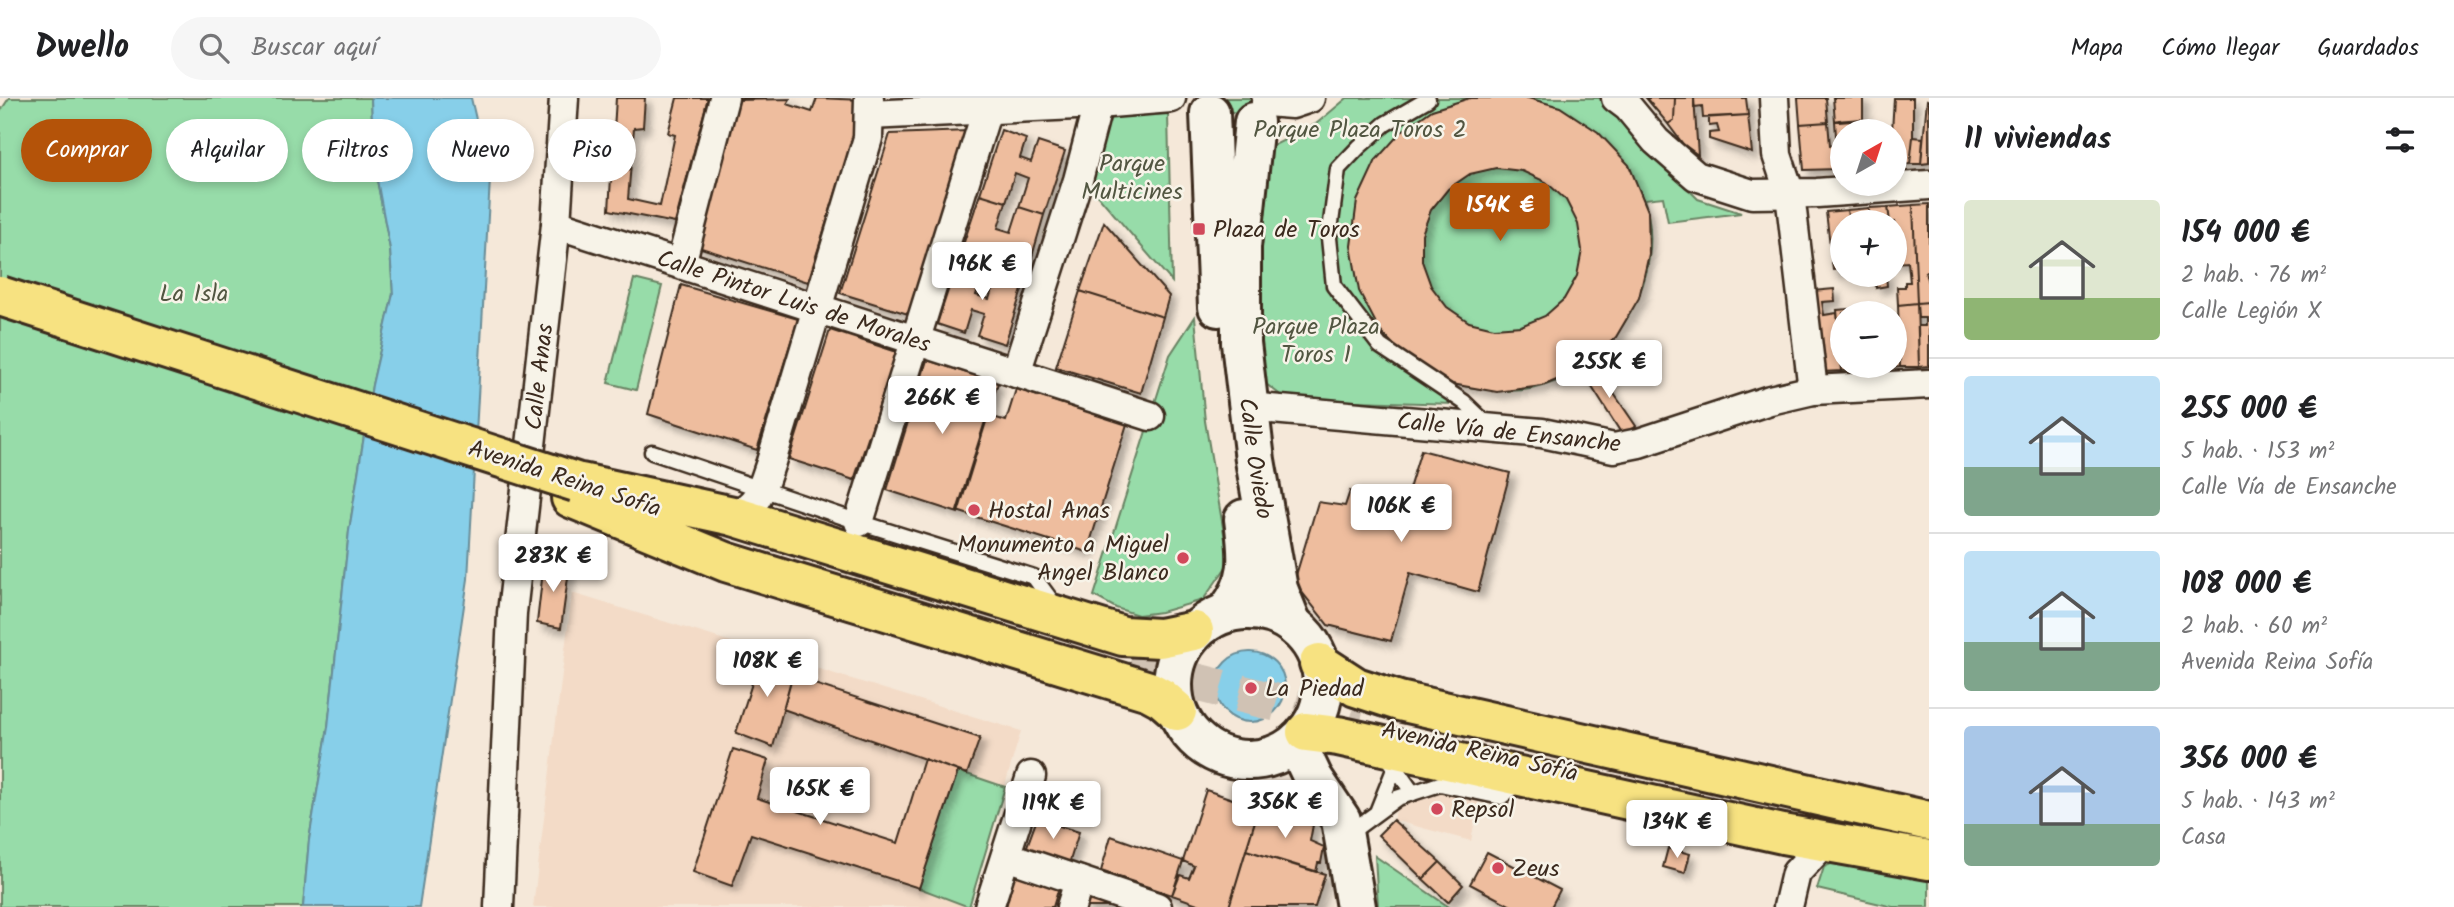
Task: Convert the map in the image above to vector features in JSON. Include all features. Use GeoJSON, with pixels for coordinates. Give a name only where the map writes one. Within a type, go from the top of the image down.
{"type":"FeatureCollection","features":[{"type":"Feature","properties":{"kind":"highway","name":"Avenida Reina Sofía"},"geometry":{"type":"LineString","coordinates":[[0,296],[573,490]]}},
{"type":"Feature","properties":{"kind":"highway","name":"Avenida Reina Sofía"},"geometry":{"type":"LineString","coordinates":[[0,319],[1130,660]]}},
{"type":"Feature","properties":{"kind":"highway"},"geometry":{"type":"LineString","coordinates":[[573,490],[733,516],[1123,636],[1160,638],[1194,631]]}},
{"type":"Feature","properties":{"kind":"highway"},"geometry":{"type":"LineString","coordinates":[[573,490],[726,562],[1149,691],[1162,698],[1177,712]]}},
{"type":"Feature","properties":{"kind":"highway"},"geometry":{"type":"LineString","coordinates":[[1320,663],[1356,687],[1399,701],[1929,821]]}},
{"type":"Feature","properties":{"kind":"highway"},"geometry":{"type":"LineString","coordinates":[[1302,736],[1373,738],[1525,778],[1783,834],[1929,860]]}},
{"type":"Feature","properties":{"kind":"highway","name":"Avenida Reina Sofía"},"geometry":{"type":"LineString","coordinates":[[1373,738],[1929,828]]}},
{"type":"Feature","properties":{"kind":"highway","name":"Avenida Reina Sofía"},"geometry":{"type":"LineString","coordinates":[[1373,738],[1929,851]]}},
{"type":"Feature","properties":{"kind":"main road"},"geometry":{"type":"LineString","coordinates":[[1208,106],[1216,121],[1235,128],[1262,107]]}},
{"type":"Feature","properties":{"kind":"main road","name":"Calle Oviedo"},"geometry":{"type":"LineString","coordinates":[[1208,106],[1214,258],[1227,433],[1248,550],[1245,584],[1227,612]]}},
{"type":"Feature","properties":{"kind":"main road","name":"Calle Oviedo"},"geometry":{"type":"LineString","coordinates":[[1262,107],[1241,247],[1241,343],[1255,460],[1278,589],[1292,624]]}},
{"type":"Feature","properties":{"kind":"main road"},"geometry":{"type":"LineString","coordinates":[[1250,609],[1272,614],[1292,624],[1313,648],[1320,663],[1323,681],[1316,716],[1302,736],[1282,752],[1241,760],[1202,745],[1188,730],[1177,712],[1172,690],[1174,669],[1181,649],[1194,631],[1227,612],[1250,609]]}},
{"type":"Feature","properties":{"kind":"main road"},"geometry":{"type":"LineString","coordinates":[[1302,736],[1302,755],[1341,820],[1356,907]]}},
{"type":"Feature","properties":{"kind":"main road"},"geometry":{"type":"LineString","coordinates":[[1262,758],[1285,767],[1324,793]]}},
{"type":"Feature","properties":{"kind":"street","name":"Calle Anas"},"geometry":{"type":"LineString","coordinates":[[499,907],[512,613],[556,224],[564,98]]}},
{"type":"Feature","properties":{"kind":"street"},"geometry":{"type":"LineString","coordinates":[[681,264],[724,98]]}},
{"type":"Feature","properties":{"kind":"street"},"geometry":{"type":"LineString","coordinates":[[733,516],[747,510],[762,489],[868,138],[869,106],[987,110],[1171,98]]}},
{"type":"Feature","properties":{"kind":"street"},"geometry":{"type":"LineString","coordinates":[[1262,107],[1292,104],[1310,98]]}},
{"type":"Feature","properties":{"kind":"street"},"geometry":{"type":"LineString","coordinates":[[1616,98],[1628,107],[1656,141],[1696,176],[1752,194],[1929,185]]}},
{"type":"Feature","properties":{"kind":"street"},"geometry":{"type":"LineString","coordinates":[[1774,98],[1777,155],[1790,194],[1813,390]]}},
{"type":"Feature","properties":{"kind":"street"},"geometry":{"type":"LineString","coordinates":[[1016,373],[1078,180],[1098,104]]}},
{"type":"Feature","properties":{"kind":"street"},"geometry":{"type":"LineString","coordinates":[[859,522],[987,110]]}},
{"type":"Feature","properties":{"kind":"street","name":"Calle Pintor Luis de Morales"},"geometry":{"type":"LineString","coordinates":[[556,224],[1150,416]]}},
{"type":"Feature","properties":{"kind":"street","name":"Calle Vía de Ensanche"},"geometry":{"type":"LineString","coordinates":[[1248,407],[1542,433],[1614,448],[1639,443],[1770,400],[1813,390],[1929,384]]}},
{"type":"Feature","properties":{"kind":"street"},"geometry":{"type":"LineString","coordinates":[[989,907],[1031,776]]}},
{"type":"Feature","properties":{"kind":"street"},"geometry":{"type":"LineString","coordinates":[[1783,834],[1796,873]]}},
{"type":"Feature","properties":{"kind":"street"},"geometry":{"type":"LineString","coordinates":[[1788,907],[1796,873],[1826,841]]}},
{"type":"Feature","properties":{"kind":"street"},"geometry":{"type":"LineString","coordinates":[[1006,856],[1075,894],[1157,907]]}},
{"type":"Feature","properties":{"kind":"lane"},"geometry":{"type":"LineString","coordinates":[[1428,99],[1385,124],[1338,170],[1329,238],[1334,286],[1380,346],[1464,402],[1492,429]]}},
{"type":"Feature","properties":{"kind":"lane"},"geometry":{"type":"LineString","coordinates":[[652,452],[859,522],[1034,577],[1063,617]]}},
{"type":"Feature","properties":{"kind":"lane"},"geometry":{"type":"LineString","coordinates":[[1373,738],[1413,793]]}},
{"type":"Feature","properties":{"kind":"lane"},"geometry":{"type":"LineString","coordinates":[[1373,738],[1377,813]]}},
{"type":"Feature","properties":{"kind":"lane"},"geometry":{"type":"LineString","coordinates":[[1345,837],[1397,798],[1440,784],[1501,797],[1525,778]]}},
{"type":"Feature","properties":{"kind":"shaded area"},"geometry":{"type":"Polygon","coordinates":[[[572,593],[1021,731],[969,907],[533,907],[572,593]]]}},
{"type":"Feature","properties":{"kind":"shaded area","name":"Repsol"},"geometry":{"type":"Polygon","coordinates":[[[1405,782],[1479,799],[1471,841],[1393,820],[1405,782]]]}},
{"type":"Feature","properties":{"kind":"green space","name":"La Isla"},"geometry":{"type":"Polygon","coordinates":[[[9,98],[371,98],[372,119],[302,119],[302,182],[377,182],[390,249],[393,294],[372,385],[349,531],[328,727],[309,840],[303,907],[0,907],[0,112],[9,98]]]}},
{"type":"Feature","properties":{"kind":"green space"},"geometry":{"type":"Polygon","coordinates":[[[1222,98],[1255,98],[1254,105],[1242,115],[1226,110],[1222,98]]]}},
{"type":"Feature","properties":{"kind":"green space"},"geometry":{"type":"Polygon","coordinates":[[[1347,98],[1604,98],[1698,199],[1741,213],[1668,222],[1663,197],[1644,199],[1650,228],[1649,257],[1643,285],[1631,312],[1614,337],[1594,358],[1570,375],[1532,389],[1509,391],[1453,384],[1455,404],[1286,399],[1262,381],[1252,311],[1257,154],[1316,124],[1347,98]]]}},
{"type":"Feature","properties":{"kind":"green space","name":"Parque Multicines"},"geometry":{"type":"Polygon","coordinates":[[[1168,114],[1172,282],[1089,185],[1110,117],[1168,114]]]}},
{"type":"Feature","properties":{"kind":"green space"},"geometry":{"type":"Polygon","coordinates":[[[634,279],[662,286],[636,390],[608,383],[634,279]]]}},
{"type":"Feature","properties":{"kind":"green space"},"geometry":{"type":"Polygon","coordinates":[[[1195,317],[1205,421],[1229,563],[1203,600],[1161,612],[1138,615],[1116,608],[1094,596],[1170,355],[1195,317]]]}},
{"type":"Feature","properties":{"kind":"green space"},"geometry":{"type":"Polygon","coordinates":[[[958,771],[1005,787],[969,907],[919,888],[958,771]]]}},
{"type":"Feature","properties":{"kind":"green space"},"geometry":{"type":"Polygon","coordinates":[[[1375,856],[1449,907],[1378,907],[1375,856]]]}},
{"type":"Feature","properties":{"kind":"green space"},"geometry":{"type":"Polygon","coordinates":[[[1842,859],[1929,880],[1929,907],[1893,907],[1817,889],[1824,867],[1842,859]]]}},
{"type":"Feature","properties":{"kind":"water"},"geometry":{"type":"Polygon","coordinates":[[[371,98],[471,98],[476,119],[427,119],[427,182],[490,182],[468,579],[419,907],[303,907],[309,840],[328,727],[349,531],[372,385],[393,294],[390,249],[377,182],[413,182],[413,119],[372,119],[371,98]]]}},
{"type":"Feature","properties":{"kind":"water"},"geometry":{"type":"Polygon","coordinates":[[[1250,652],[1275,662],[1285,687],[1275,712],[1250,722],[1225,712],[1215,687],[1225,662],[1250,652]]]}},
{"type":"Feature","properties":{"kind":"building"},"geometry":{"type":"Polygon","coordinates":[[[616,98],[645,98],[643,127],[636,128],[636,119],[615,119],[616,98]]]}},
{"type":"Feature","properties":{"kind":"building"},"geometry":{"type":"Polygon","coordinates":[[[677,98],[708,98],[675,223],[609,210],[611,182],[629,182],[628,199],[660,206],[675,135],[668,133],[677,98]]]}},
{"type":"Feature","properties":{"kind":"building"},"geometry":{"type":"Polygon","coordinates":[[[735,98],[767,98],[734,100],[735,98]]]}},
{"type":"Feature","properties":{"kind":"building"},"geometry":{"type":"Polygon","coordinates":[[[817,98],[862,100],[808,282],[695,246],[734,100],[790,99],[787,104],[812,112],[817,98]]]}},
{"type":"Feature","properties":{"kind":"building"},"geometry":{"type":"Polygon","coordinates":[[[1470,98],[1528,98],[1560,107],[1598,132],[1629,165],[1648,211],[1649,254],[1639,298],[1616,337],[1581,370],[1542,386],[1497,392],[1452,384],[1412,363],[1380,331],[1359,291],[1351,246],[1357,201],[1376,160],[1402,131],[1432,110],[1470,98]],[[1496,168],[1470,174],[1448,189],[1431,210],[1422,234],[1422,261],[1431,286],[1447,307],[1469,322],[1494,328],[1521,326],[1545,316],[1564,299],[1577,276],[1582,250],[1578,224],[1566,200],[1546,182],[1522,171],[1496,168]]]}},
{"type":"Feature","properties":{"kind":"building"},"geometry":{"type":"Polygon","coordinates":[[[1646,98],[1675,98],[1674,120],[1668,124],[1646,98]]]}},
{"type":"Feature","properties":{"kind":"building"},"geometry":{"type":"Polygon","coordinates":[[[1675,98],[1694,98],[1698,155],[1683,144],[1668,124],[1674,120],[1675,98]]]}},
{"type":"Feature","properties":{"kind":"building"},"geometry":{"type":"Polygon","coordinates":[[[1694,98],[1746,98],[1748,115],[1703,118],[1702,106],[1694,107],[1694,98]]]}},
{"type":"Feature","properties":{"kind":"building"},"geometry":{"type":"Polygon","coordinates":[[[1798,98],[1826,98],[1828,122],[1800,124],[1798,98]]]}},
{"type":"Feature","properties":{"kind":"building"},"geometry":{"type":"Polygon","coordinates":[[[1833,98],[1863,98],[1863,119],[1835,119],[1833,98]]]}},
{"type":"Feature","properties":{"kind":"building"},"geometry":{"type":"Polygon","coordinates":[[[1894,98],[1913,98],[1910,164],[1908,119],[1893,119],[1894,98]]]}},
{"type":"Feature","properties":{"kind":"building"},"geometry":{"type":"Polygon","coordinates":[[[1927,100],[1929,163],[1921,164],[1927,100]]]}},
{"type":"Feature","properties":{"kind":"building"},"geometry":{"type":"Polygon","coordinates":[[[1748,115],[1752,153],[1709,139],[1709,133],[1719,132],[1717,125],[1709,126],[1709,117],[1748,115]]]}},
{"type":"Feature","properties":{"kind":"building"},"geometry":{"type":"Polygon","coordinates":[[[1828,122],[1830,169],[1804,170],[1800,124],[1828,122]]]}},
{"type":"Feature","properties":{"kind":"building"},"geometry":{"type":"Polygon","coordinates":[[[1001,130],[1026,139],[1020,158],[1031,162],[1038,142],[1065,151],[1044,215],[1019,207],[1028,178],[1015,173],[1006,202],[980,194],[1001,130]]]}},
{"type":"Feature","properties":{"kind":"building"},"geometry":{"type":"Polygon","coordinates":[[[967,131],[908,314],[840,293],[890,134],[967,131]]]}},
{"type":"Feature","properties":{"kind":"building"},"geometry":{"type":"Polygon","coordinates":[[[1913,137],[1923,138],[1921,164],[1910,164],[1913,137]]]}},
{"type":"Feature","properties":{"kind":"building"},"geometry":{"type":"Polygon","coordinates":[[[980,194],[1006,202],[998,228],[1011,232],[1019,207],[1044,215],[1026,277],[999,268],[1005,250],[992,247],[984,269],[958,260],[980,194]]]}},
{"type":"Feature","properties":{"kind":"building"},"geometry":{"type":"Polygon","coordinates":[[[1929,204],[1929,272],[1925,272],[1929,286],[1929,302],[1917,303],[1913,205],[1929,204]]]}},
{"type":"Feature","properties":{"kind":"building"},"geometry":{"type":"Polygon","coordinates":[[[1913,205],[1917,303],[1898,301],[1897,287],[1907,287],[1907,282],[1910,282],[1907,262],[1907,210],[1888,210],[1888,207],[1913,205]]]}},
{"type":"Feature","properties":{"kind":"building"},"geometry":{"type":"Polygon","coordinates":[[[1888,207],[1888,210],[1869,210],[1888,207]]]}},
{"type":"Feature","properties":{"kind":"building"},"geometry":{"type":"Polygon","coordinates":[[[1826,212],[1830,212],[1830,245],[1826,212]]]}},
{"type":"Feature","properties":{"kind":"building"},"geometry":{"type":"Polygon","coordinates":[[[1104,222],[1169,296],[1163,317],[1080,291],[1104,222]]]}},
{"type":"Feature","properties":{"kind":"building"},"geometry":{"type":"Polygon","coordinates":[[[958,260],[984,269],[976,295],[989,299],[999,268],[1026,277],[1005,344],[977,335],[984,314],[971,310],[964,333],[937,324],[958,260]]]}},
{"type":"Feature","properties":{"kind":"building"},"geometry":{"type":"Polygon","coordinates":[[[681,285],[798,319],[757,450],[648,414],[681,285]]]}},
{"type":"Feature","properties":{"kind":"building"},"geometry":{"type":"Polygon","coordinates":[[[1834,289],[1835,301],[1822,302],[1824,315],[1830,314],[1830,372],[1821,372],[1813,291],[1834,289]]]}},
{"type":"Feature","properties":{"kind":"building"},"geometry":{"type":"Polygon","coordinates":[[[1080,291],[1163,317],[1141,393],[1056,367],[1080,291]]]}},
{"type":"Feature","properties":{"kind":"building"},"geometry":{"type":"Polygon","coordinates":[[[1929,302],[1929,366],[1919,367],[1918,326],[1925,326],[1925,318],[1918,318],[1917,303],[1929,302]]]}},
{"type":"Feature","properties":{"kind":"building"},"geometry":{"type":"Polygon","coordinates":[[[1917,303],[1919,367],[1907,367],[1907,304],[1917,303]]]}},
{"type":"Feature","properties":{"kind":"building"},"geometry":{"type":"Polygon","coordinates":[[[830,330],[897,352],[854,480],[789,459],[830,330]]]}},
{"type":"Feature","properties":{"kind":"building"},"geometry":{"type":"Polygon","coordinates":[[[927,360],[998,383],[958,513],[887,490],[927,360]]]}},
{"type":"Feature","properties":{"kind":"building"},"geometry":{"type":"Polygon","coordinates":[[[1591,360],[1636,426],[1625,439],[1581,370],[1591,360]]]}},
{"type":"Feature","properties":{"kind":"building"},"geometry":{"type":"Polygon","coordinates":[[[1016,389],[1127,424],[1087,552],[957,511],[987,415],[1006,421],[1016,389]]]}},
{"type":"Feature","properties":{"kind":"building"},"geometry":{"type":"Polygon","coordinates":[[[1421,450],[1510,473],[1478,592],[1410,573],[1391,641],[1328,625],[1294,582],[1318,502],[1345,506],[1350,491],[1404,505],[1421,450]]]}},
{"type":"Feature","properties":{"kind":"building"},"geometry":{"type":"Polygon","coordinates":[[[544,562],[570,563],[561,628],[537,623],[544,562]]]}},
{"type":"Feature","properties":{"kind":"building"},"geometry":{"type":"Polygon","coordinates":[[[762,652],[796,662],[773,747],[736,733],[762,652]]]}},
{"type":"Feature","properties":{"kind":"building"},"geometry":{"type":"Polygon","coordinates":[[[796,662],[809,666],[802,680],[980,738],[967,774],[783,709],[796,662]]]}},
{"type":"Feature","properties":{"kind":"building"},"geometry":{"type":"Polygon","coordinates":[[[733,749],[768,760],[757,798],[898,843],[924,759],[958,771],[919,888],[751,834],[732,886],[693,872],[733,749]]]}},
{"type":"Feature","properties":{"kind":"building"},"geometry":{"type":"Polygon","coordinates":[[[1206,790],[1259,808],[1229,907],[1206,907],[1172,895],[1180,875],[1189,878],[1194,866],[1183,861],[1206,790]]]}},
{"type":"Feature","properties":{"kind":"building"},"geometry":{"type":"Polygon","coordinates":[[[1259,808],[1313,825],[1310,841],[1324,847],[1316,872],[1246,850],[1259,808]]]}},
{"type":"Feature","properties":{"kind":"building"},"geometry":{"type":"Polygon","coordinates":[[[1037,819],[1079,832],[1069,864],[1026,849],[1037,819]]]}},
{"type":"Feature","properties":{"kind":"building"},"geometry":{"type":"Polygon","coordinates":[[[1393,820],[1440,862],[1423,879],[1378,835],[1393,820]]]}},
{"type":"Feature","properties":{"kind":"building"},"geometry":{"type":"Polygon","coordinates":[[[1111,836],[1183,861],[1172,895],[1101,871],[1111,836]]]}},
{"type":"Feature","properties":{"kind":"building"},"geometry":{"type":"Polygon","coordinates":[[[1668,848],[1690,854],[1685,873],[1663,867],[1668,848]]]}},
{"type":"Feature","properties":{"kind":"building"},"geometry":{"type":"Polygon","coordinates":[[[1246,850],[1325,874],[1315,907],[1229,907],[1246,850]]]}},
{"type":"Feature","properties":{"kind":"building","name":"Zeus"},"geometry":{"type":"Polygon","coordinates":[[[1487,852],[1560,890],[1551,907],[1513,907],[1470,884],[1487,852]]]}},
{"type":"Feature","properties":{"kind":"building"},"geometry":{"type":"Polygon","coordinates":[[[1440,862],[1463,885],[1448,902],[1423,879],[1440,862]]]}},
{"type":"Feature","properties":{"kind":"building"},"geometry":{"type":"Polygon","coordinates":[[[1016,869],[1060,884],[1053,907],[1006,907],[1016,869]]]}},
{"type":"Feature","properties":{"kind":"building"},"geometry":{"type":"Polygon","coordinates":[[[1088,892],[1133,907],[1083,907],[1088,892]]]}},
{"type":"Feature","properties":{"kind":"tunnel"},"geometry":{"type":"LineString","coordinates":[[1129,665],[1360,724]]}},
{"type":"Feature","properties":{"kind":"place","name":"Plaza de Toros"},"geometry":{"type":"Point","coordinates":[1199,229]}},
{"type":"Feature","properties":{"kind":"place","name":"Hostal Anas"},"geometry":{"type":"Point","coordinates":[974,510]}},
{"type":"Feature","properties":{"kind":"place","name":"Monumento a Miguel Angel Blanco"},"geometry":{"type":"Point","coordinates":[1183,558]}},
{"type":"Feature","properties":{"kind":"place","name":"La Piedad"},"geometry":{"type":"Point","coordinates":[1251,688]}},
{"type":"Feature","properties":{"kind":"place","name":"Repsol"},"geometry":{"type":"Point","coordinates":[1437,809]}},
{"type":"Feature","properties":{"kind":"place","name":"Zeus"},"geometry":{"type":"Point","coordinates":[1498,868]}},
{"type":"Feature","properties":{"kind":"park label","name":"Parque Plaza Toros 2"},"geometry":{"type":"Point","coordinates":[1360,129]}},
{"type":"Feature","properties":{"kind":"park label","name":"Parque Plaza Toros 1"},"geometry":{"type":"Point","coordinates":[1316,340]}}]}
